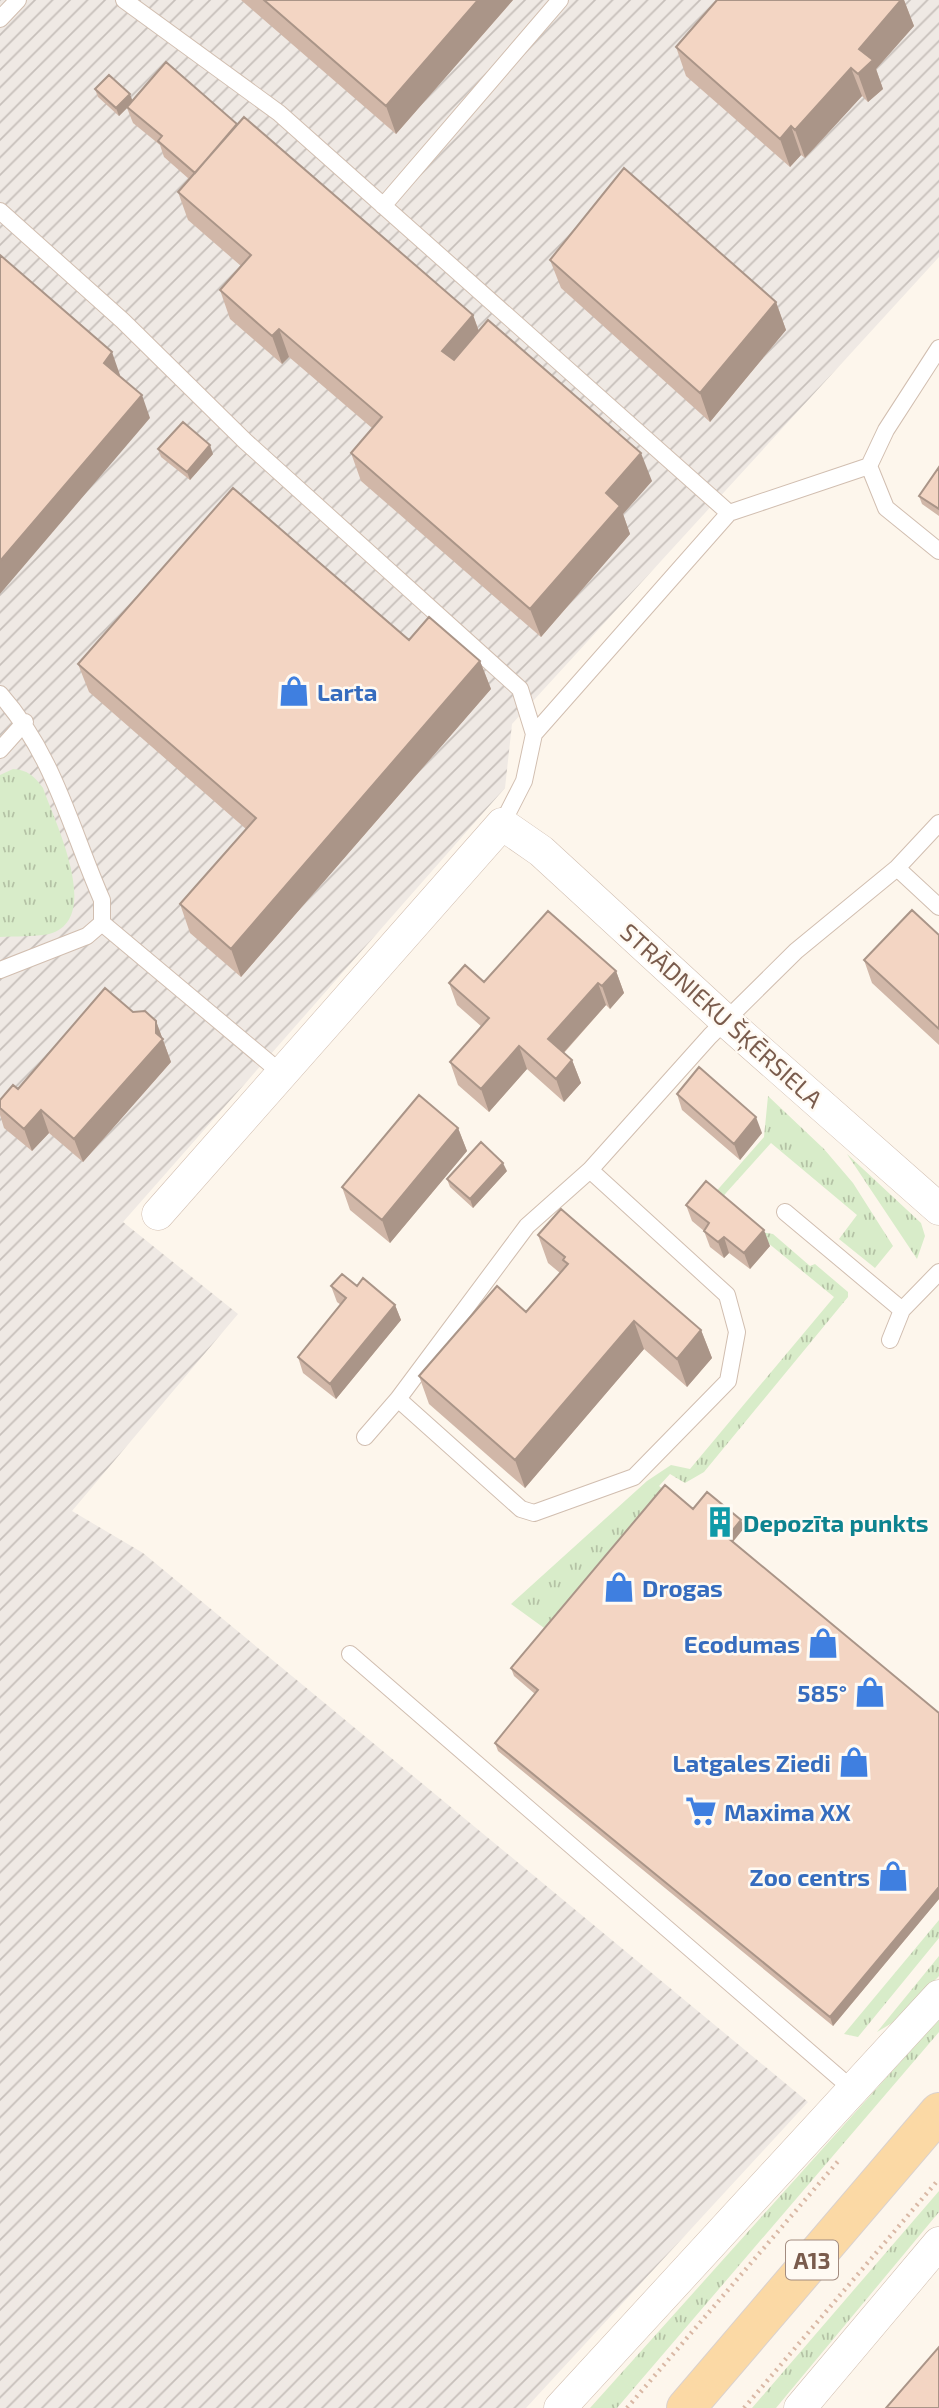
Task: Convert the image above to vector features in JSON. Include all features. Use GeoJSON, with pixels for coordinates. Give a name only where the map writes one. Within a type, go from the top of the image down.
{"type":"FeatureCollection","features":[{"type":"Feature","properties":{"kind":"main road","name":"A13"},"geometry":{"type":"LineString","coordinates":[[686,2408],[939,2112]]}},
{"type":"Feature","properties":{"kind":"street","name":"STRĀDNIEKU ŠĶĒRSIELA"},"geometry":{"type":"LineString","coordinates":[[502,824],[541,851],[939,1209]]}},
{"type":"Feature","properties":{"kind":"street"},"geometry":{"type":"LineString","coordinates":[[158,1214],[502,824]]}},
{"type":"Feature","properties":{"kind":"street"},"geometry":{"type":"LineString","coordinates":[[560,2408],[851,2088],[939,1996]]}},
{"type":"Feature","properties":{"kind":"street"},"geometry":{"type":"LineString","coordinates":[[800,2408],[939,2243]]}},
{"type":"Feature","properties":{"kind":"lane"},"geometry":{"type":"LineString","coordinates":[[0,19],[18,0]]}},
{"type":"Feature","properties":{"kind":"lane"},"geometry":{"type":"LineString","coordinates":[[124,0],[279,113],[729,513]]}},
{"type":"Feature","properties":{"kind":"lane"},"geometry":{"type":"LineString","coordinates":[[383,206],[560,0]]}},
{"type":"Feature","properties":{"kind":"lane"},"geometry":{"type":"LineString","coordinates":[[0,211],[123,321],[245,441],[520,690],[534,734]]}},
{"type":"Feature","properties":{"kind":"lane"},"geometry":{"type":"LineString","coordinates":[[502,824],[524,780],[534,734],[729,513],[869,466],[886,430],[939,348]]}},
{"type":"Feature","properties":{"kind":"lane"},"geometry":{"type":"LineString","coordinates":[[869,466],[886,508],[939,551]]}},
{"type":"Feature","properties":{"kind":"lane"},"geometry":{"type":"LineString","coordinates":[[0,694],[25,722],[63,799],[102,900],[102,923],[87,936],[0,970]]}},
{"type":"Feature","properties":{"kind":"lane"},"geometry":{"type":"LineString","coordinates":[[0,750],[25,722]]}},
{"type":"Feature","properties":{"kind":"lane"},"geometry":{"type":"LineString","coordinates":[[365,1437],[398,1399],[527,1226],[590,1170],[710,1036],[796,951],[897,868],[939,823]]}},
{"type":"Feature","properties":{"kind":"lane"},"geometry":{"type":"LineString","coordinates":[[897,868],[939,906]]}},
{"type":"Feature","properties":{"kind":"lane"},"geometry":{"type":"LineString","coordinates":[[102,923],[281,1072]]}},
{"type":"Feature","properties":{"kind":"lane"},"geometry":{"type":"LineString","coordinates":[[398,1399],[521,1509],[534,1513],[634,1477],[728,1381],[737,1332],[727,1295],[590,1170]]}},
{"type":"Feature","properties":{"kind":"lane"},"geometry":{"type":"LineString","coordinates":[[785,1212],[902,1310]]}},
{"type":"Feature","properties":{"kind":"lane"},"geometry":{"type":"LineString","coordinates":[[890,1340],[902,1310],[939,1272]]}},
{"type":"Feature","properties":{"kind":"lane"},"geometry":{"type":"LineString","coordinates":[[350,1654],[851,2088]]}},
{"type":"Feature","properties":{"kind":"path"},"geometry":{"type":"LineString","coordinates":[[627,2408],[844,2154]]}},
{"type":"Feature","properties":{"kind":"path"},"geometry":{"type":"LineString","coordinates":[[744,2408],[939,2179]]}},
{"type":"Feature","properties":{"kind":"shaded area"},"geometry":{"type":"Polygon","coordinates":[[[0,0],[939,0],[939,257],[512,724],[505,788],[123,1222],[238,1314],[72,1511],[143,1553],[808,2102],[526,2408],[0,2408],[0,0]]]}},
{"type":"Feature","properties":{"kind":"green space"},"geometry":{"type":"Polygon","coordinates":[[[13,769],[30,774],[43,788],[71,868],[73,910],[65,925],[49,934],[0,937],[0,775],[13,769]]]}},
{"type":"Feature","properties":{"kind":"green space"},"geometry":{"type":"Polygon","coordinates":[[[768,1096],[824,1149],[853,1183],[893,1246],[875,1268],[839,1239],[857,1215],[771,1143],[726,1193],[723,1197],[761,1232],[773,1234],[810,1266],[815,1264],[848,1292],[848,1297],[704,1472],[685,1483],[670,1474],[659,1486],[668,1493],[551,1633],[511,1604],[647,1481],[671,1465],[690,1469],[834,1297],[713,1195],[764,1137],[768,1096]]]}},
{"type":"Feature","properties":{"kind":"green space"},"geometry":{"type":"Polygon","coordinates":[[[847,1154],[921,1223],[925,1236],[917,1259],[847,1154]]]}},
{"type":"Feature","properties":{"kind":"green space"},"geometry":{"type":"Polygon","coordinates":[[[939,1920],[939,1938],[858,2037],[844,2034],[939,1920]]]}},
{"type":"Feature","properties":{"kind":"green space"},"geometry":{"type":"Polygon","coordinates":[[[939,1956],[939,1976],[897,2020],[877,2032],[939,1956]]]}},
{"type":"Feature","properties":{"kind":"green space"},"geometry":{"type":"Polygon","coordinates":[[[939,2019],[939,2032],[617,2408],[590,2408],[939,2019]]]}},
{"type":"Feature","properties":{"kind":"green space"},"geometry":{"type":"Polygon","coordinates":[[[939,2191],[939,2212],[776,2408],[752,2408],[939,2191]]]}},
{"type":"Feature","properties":{"kind":"building"},"geometry":{"type":"Polygon","coordinates":[[[264,0],[478,0],[386,106],[264,0]]]}},
{"type":"Feature","properties":{"kind":"building"},"geometry":{"type":"Polygon","coordinates":[[[717,0],[901,0],[859,49],[873,60],[858,74],[851,68],[795,130],[791,126],[780,139],[676,47],[717,0]]]}},
{"type":"Feature","properties":{"kind":"building"},"geometry":{"type":"Polygon","coordinates":[[[166,62],[237,124],[195,173],[158,141],[162,136],[127,107],[166,62]]]}},
{"type":"Feature","properties":{"kind":"building"},"geometry":{"type":"Polygon","coordinates":[[[109,75],[130,94],[116,108],[95,89],[109,75]]]}},
{"type":"Feature","properties":{"kind":"building"},"geometry":{"type":"Polygon","coordinates":[[[244,117],[473,315],[442,351],[454,360],[488,320],[641,453],[606,493],[620,506],[530,609],[351,453],[382,417],[279,329],[272,336],[220,290],[251,255],[178,192],[244,117]]]}},
{"type":"Feature","properties":{"kind":"building"},"geometry":{"type":"Polygon","coordinates":[[[624,168],[776,302],[700,393],[550,260],[624,168]]]}},
{"type":"Feature","properties":{"kind":"building"},"geometry":{"type":"Polygon","coordinates":[[[0,255],[112,352],[104,363],[142,395],[0,561],[0,255]]]}},
{"type":"Feature","properties":{"kind":"building"},"geometry":{"type":"Polygon","coordinates":[[[183,422],[210,445],[187,472],[158,449],[183,422]]]}},
{"type":"Feature","properties":{"kind":"building"},"geometry":{"type":"Polygon","coordinates":[[[939,467],[939,509],[919,496],[939,467]]]}},
{"type":"Feature","properties":{"kind":"building"},"geometry":{"type":"Polygon","coordinates":[[[233,488],[409,640],[429,617],[480,661],[231,949],[180,904],[256,818],[78,664],[233,488]]]}},
{"type":"Feature","properties":{"kind":"building"},"geometry":{"type":"Polygon","coordinates":[[[912,910],[939,935],[939,1029],[864,960],[912,910]]]}},
{"type":"Feature","properties":{"kind":"building"},"geometry":{"type":"Polygon","coordinates":[[[548,911],[616,971],[602,986],[598,983],[548,1039],[572,1060],[556,1079],[519,1046],[481,1089],[450,1062],[489,1018],[449,983],[465,965],[484,982],[548,911]]]}},
{"type":"Feature","properties":{"kind":"building"},"geometry":{"type":"Polygon","coordinates":[[[105,988],[133,1012],[145,1011],[156,1021],[156,1033],[163,1039],[74,1139],[41,1110],[24,1129],[0,1108],[0,1100],[13,1085],[18,1089],[105,988]]]}},
{"type":"Feature","properties":{"kind":"building"},"geometry":{"type":"Polygon","coordinates":[[[699,1067],[756,1117],[734,1144],[677,1094],[699,1067]]]}},
{"type":"Feature","properties":{"kind":"building"},"geometry":{"type":"Polygon","coordinates":[[[419,1095],[458,1128],[382,1220],[342,1187],[419,1095]]]}},
{"type":"Feature","properties":{"kind":"building"},"geometry":{"type":"Polygon","coordinates":[[[481,1142],[503,1163],[470,1199],[447,1179],[481,1142]]]}},
{"type":"Feature","properties":{"kind":"building"},"geometry":{"type":"Polygon","coordinates":[[[706,1181],[764,1230],[744,1253],[724,1237],[718,1242],[704,1231],[709,1223],[686,1205],[706,1181]]]}},
{"type":"Feature","properties":{"kind":"building"},"geometry":{"type":"Polygon","coordinates":[[[561,1209],[701,1330],[677,1359],[634,1321],[515,1460],[419,1376],[497,1286],[526,1312],[568,1264],[563,1260],[565,1257],[538,1235],[561,1209]]]}},
{"type":"Feature","properties":{"kind":"building"},"geometry":{"type":"Polygon","coordinates":[[[342,1274],[357,1286],[363,1278],[395,1305],[330,1384],[298,1357],[346,1298],[331,1286],[342,1274]]]}},
{"type":"Feature","properties":{"kind":"building"},"geometry":{"type":"Polygon","coordinates":[[[665,1485],[693,1509],[707,1492],[741,1520],[727,1537],[939,1713],[939,1887],[830,2017],[495,1743],[538,1690],[511,1668],[665,1485]]]}},
{"type":"Feature","properties":{"kind":"building"},"geometry":{"type":"Polygon","coordinates":[[[939,2347],[939,2408],[886,2408],[939,2347]]]}},
{"type":"Feature","properties":{"kind":"place","name":"Larta"},"geometry":{"type":"Point","coordinates":[294,691]}},
{"type":"Feature","properties":{"kind":"place","name":"Depozīta punkts"},"geometry":{"type":"Point","coordinates":[720,1522]}},
{"type":"Feature","properties":{"kind":"place","name":"Drogas"},"geometry":{"type":"Point","coordinates":[619,1587]}},
{"type":"Feature","properties":{"kind":"place","name":"Ecodumas"},"geometry":{"type":"Point","coordinates":[823,1643]}},
{"type":"Feature","properties":{"kind":"place","name":"585°"},"geometry":{"type":"Point","coordinates":[870,1692]}},
{"type":"Feature","properties":{"kind":"place","name":"Latgales Ziedi"},"geometry":{"type":"Point","coordinates":[854,1762]}},
{"type":"Feature","properties":{"kind":"place","name":"Maxima XX"},"geometry":{"type":"Point","coordinates":[701,1811]}},
{"type":"Feature","properties":{"kind":"place","name":"Zoo centrs"},"geometry":{"type":"Point","coordinates":[893,1876]}}]}
